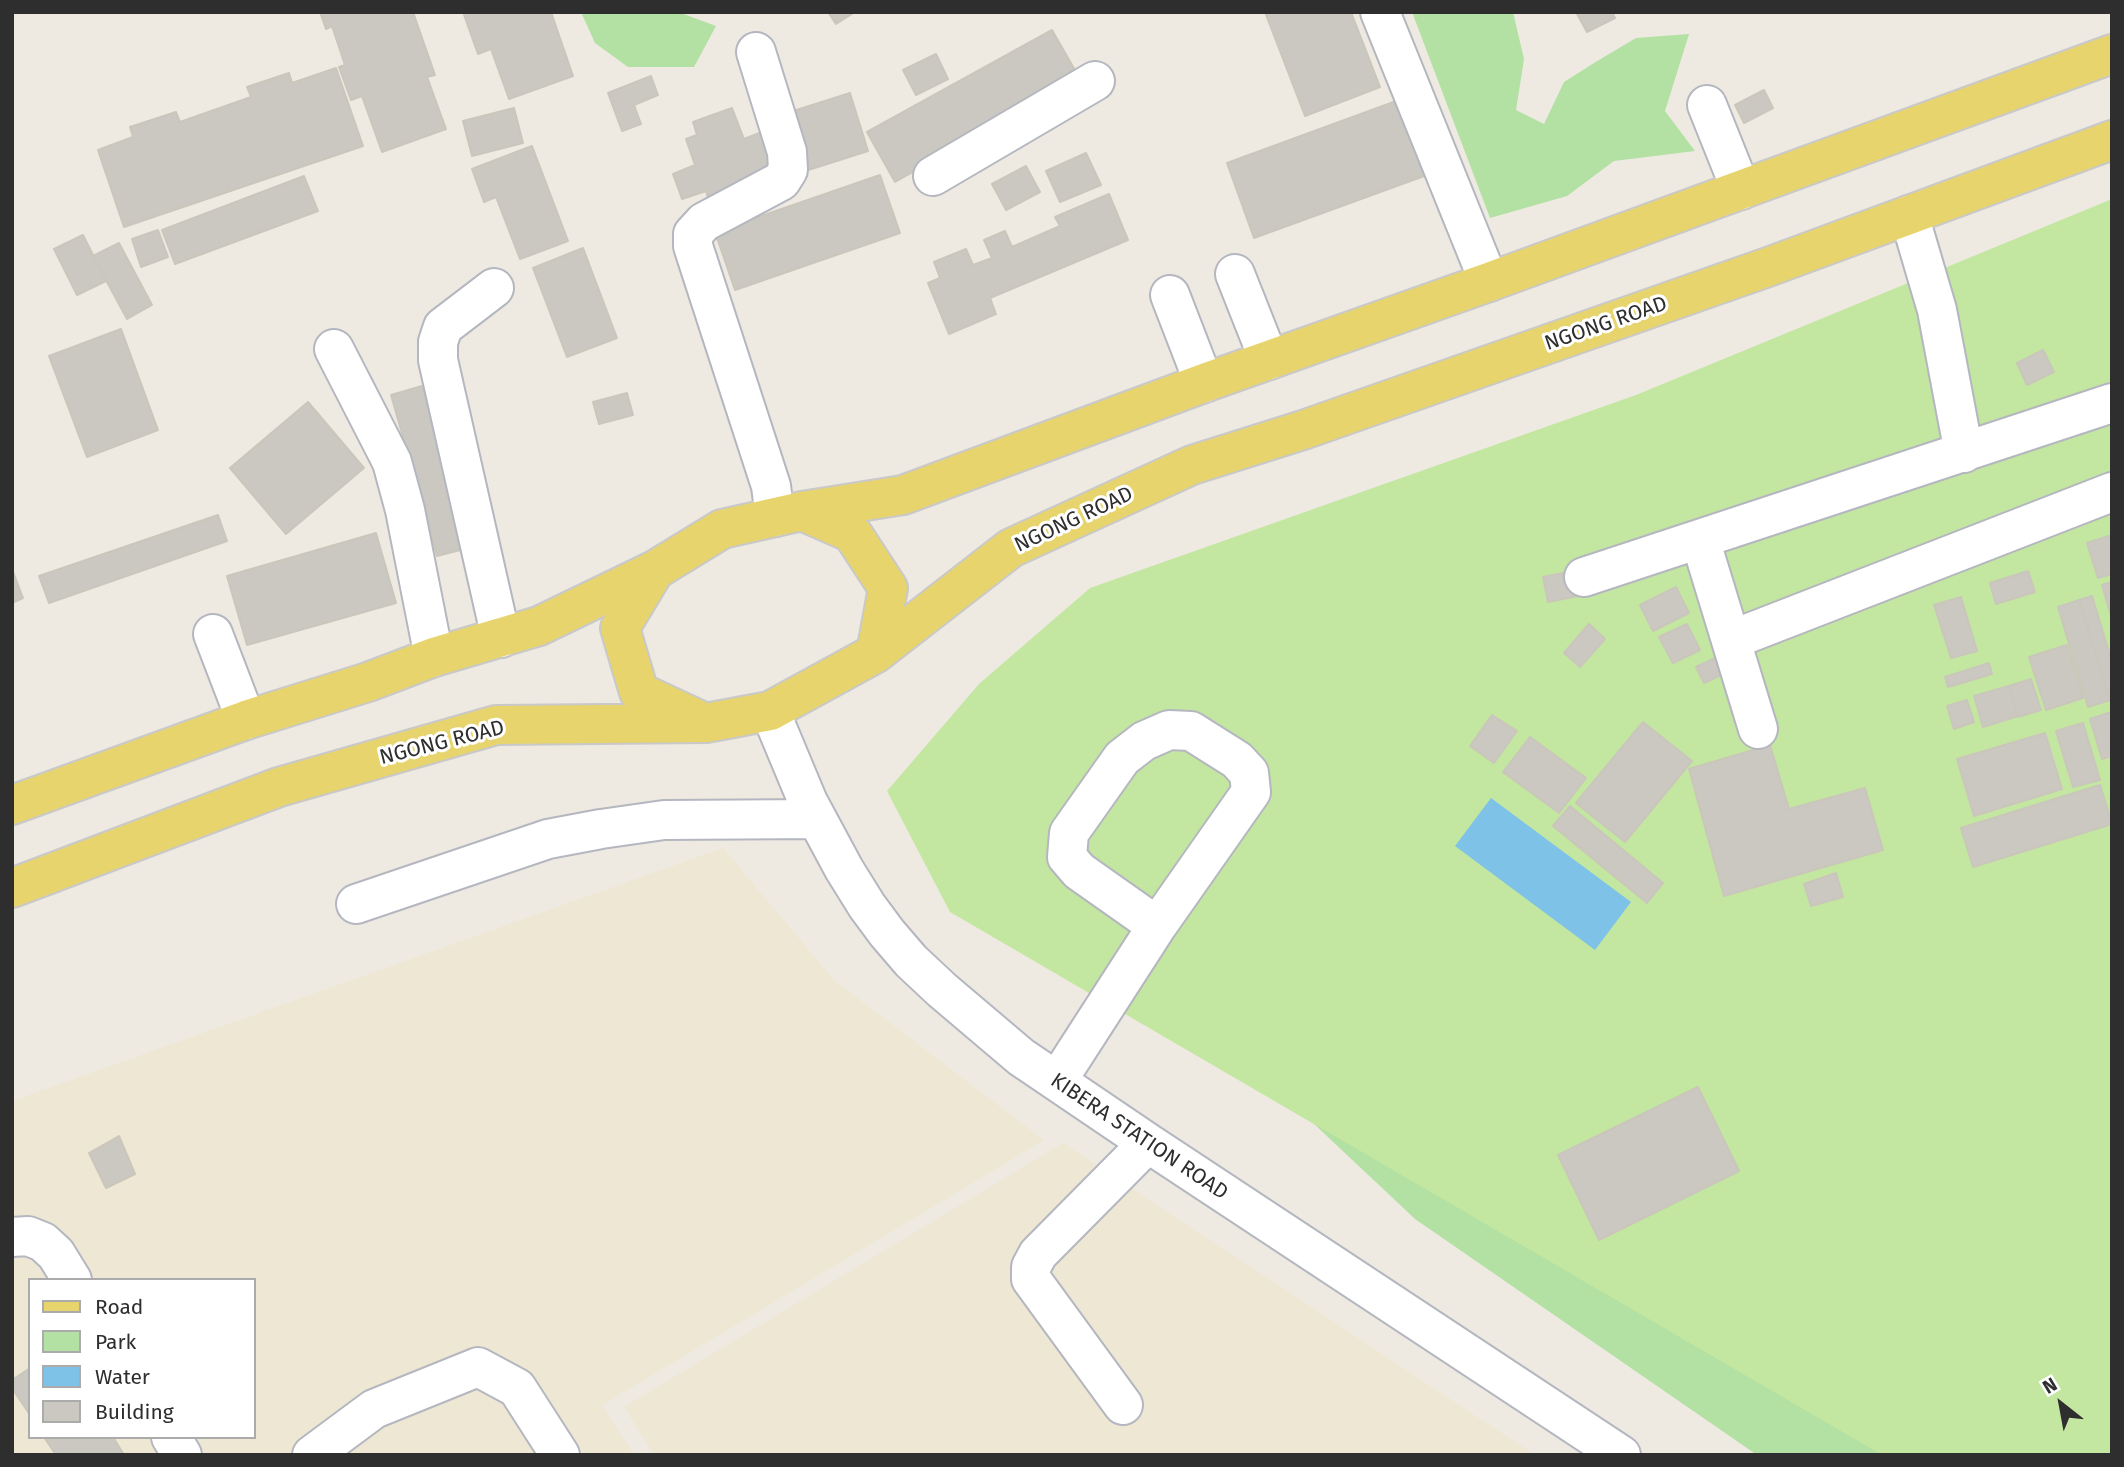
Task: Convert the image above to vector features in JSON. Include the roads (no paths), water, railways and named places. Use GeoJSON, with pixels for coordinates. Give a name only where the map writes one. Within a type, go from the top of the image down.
{"type":"FeatureCollection","features":[{"type":"Feature","properties":{"kind":"main road"},"geometry":{"type":"LineString","coordinates":[[12,805],[246,720],[368,682],[433,657],[539,626],[655,570],[722,530],[789,514],[903,495],[2112,54]]}},
{"type":"Feature","properties":{"kind":"main road","name":"NGONG ROAD"},"geometry":{"type":"LineString","coordinates":[[12,888],[279,787],[496,725],[706,723],[770,712],[876,653],[1011,548],[1192,466],[1477,369],[2112,140]]}},
{"type":"Feature","properties":{"kind":"main road"},"geometry":{"type":"LineString","coordinates":[[789,514],[852,533],[888,588],[876,653]]}},
{"type":"Feature","properties":{"kind":"main road"},"geometry":{"type":"LineString","coordinates":[[655,570],[620,628],[639,692],[706,723]]}},
{"type":"Feature","properties":{"kind":"street"},"geometry":{"type":"LineString","coordinates":[[1380,12],[1489,282]]}},
{"type":"Feature","properties":{"kind":"street"},"geometry":{"type":"LineString","coordinates":[[755,52],[788,152],[788,170],[781,181],[704,222],[693,234],[693,246],[771,486],[789,514]]}},
{"type":"Feature","properties":{"kind":"street"},"geometry":{"type":"LineString","coordinates":[[933,176],[1095,81]]}},
{"type":"Feature","properties":{"kind":"street"},"geometry":{"type":"LineString","coordinates":[[1707,105],[1741,190]]}},
{"type":"Feature","properties":{"kind":"street"},"geometry":{"type":"LineString","coordinates":[[1909,215],[1937,310],[1964,453]]}},
{"type":"Feature","properties":{"kind":"street"},"geometry":{"type":"LineString","coordinates":[[1236,274],[1269,360]]}},
{"type":"Feature","properties":{"kind":"street"},"geometry":{"type":"LineString","coordinates":[[494,288],[443,327],[438,342],[438,360],[501,638]]}},
{"type":"Feature","properties":{"kind":"street"},"geometry":{"type":"LineString","coordinates":[[1170,295],[1204,383]]}},
{"type":"Feature","properties":{"kind":"street"},"geometry":{"type":"LineString","coordinates":[[334,349],[392,462],[405,510],[433,657]]}},
{"type":"Feature","properties":{"kind":"street"},"geometry":{"type":"LineString","coordinates":[[1584,577],[2112,403]]}},
{"type":"Feature","properties":{"kind":"street"},"geometry":{"type":"LineString","coordinates":[[1731,640],[2112,492]]}},
{"type":"Feature","properties":{"kind":"street"},"geometry":{"type":"LineString","coordinates":[[1700,539],[1758,729]]}},
{"type":"Feature","properties":{"kind":"street"},"geometry":{"type":"LineString","coordinates":[[213,634],[246,720]]}},
{"type":"Feature","properties":{"kind":"street","name":"KIBERA STATION ROAD"},"geometry":{"type":"LineString","coordinates":[[770,712],[816,819],[867,906],[911,961],[1021,1057],[1621,1455]]}},
{"type":"Feature","properties":{"kind":"street"},"geometry":{"type":"LineString","coordinates":[[1057,1081],[1157,926],[1251,792],[1249,773],[1237,760],[1191,732],[1169,730],[1144,741],[1122,758],[1069,833],[1067,856],[1079,871],[1157,926]]}},
{"type":"Feature","properties":{"kind":"street"},"geometry":{"type":"LineString","coordinates":[[355,904],[548,839],[664,820],[816,819]]}},
{"type":"Feature","properties":{"kind":"street"},"geometry":{"type":"LineString","coordinates":[[1123,1405],[1031,1279],[1031,1268],[1038,1254],[1148,1143]]}},
{"type":"Feature","properties":{"kind":"street"},"geometry":{"type":"LineString","coordinates":[[12,1237],[28,1236],[43,1242],[56,1254],[71,1278]]}},
{"type":"Feature","properties":{"kind":"street"},"geometry":{"type":"LineString","coordinates":[[312,1455],[374,1409],[478,1367],[517,1388],[560,1455]]}},
{"type":"Feature","properties":{"kind":"street"},"geometry":{"type":"LineString","coordinates":[[172,1439],[182,1455]]}},
{"type":"Feature","properties":{"kind":"water"},"geometry":{"type":"Polygon","coordinates":[[[1491,798],[1631,902],[1595,950],[1455,846],[1491,798]]]}}]}
